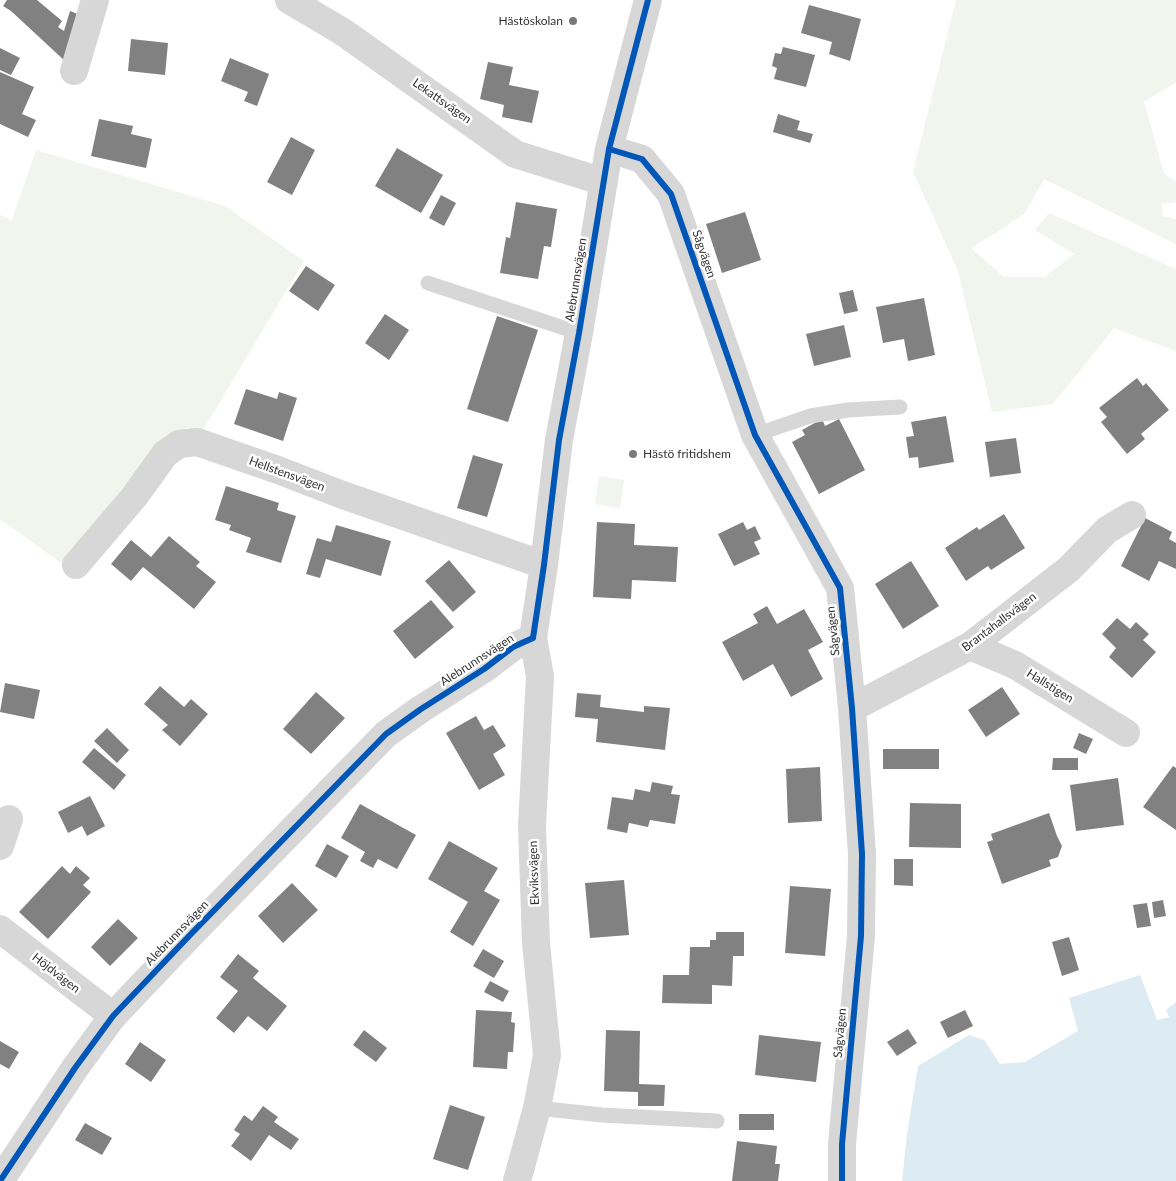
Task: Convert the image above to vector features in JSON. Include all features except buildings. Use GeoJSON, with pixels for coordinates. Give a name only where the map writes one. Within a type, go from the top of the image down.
{"type":"FeatureCollection","features":[{"type":"Feature","properties":{"kind":"street"},"geometry":{"type":"LineString","coordinates":[[74,71],[96,0]]}},
{"type":"Feature","properties":{"kind":"street","name":"Lekattsvägen"},"geometry":{"type":"LineString","coordinates":[[289,0],[343,32],[515,154],[604,182]]}},
{"type":"Feature","properties":{"kind":"street","name":"Alebrunnsvägen"},"geometry":{"type":"LineString","coordinates":[[0,1181],[75,1068],[113,1016],[386,734],[484,669],[513,647],[533,638],[560,440],[609,149],[648,0]]}},
{"type":"Feature","properties":{"kind":"street","name":"Sågvägen"},"geometry":{"type":"LineString","coordinates":[[609,149],[642,159],[671,194],[755,435],[840,588],[852,708],[862,854],[861,936],[842,1144],[842,1181]]}},
{"type":"Feature","properties":{"kind":"street","name":"Hellstensvägen"},"geometry":{"type":"LineString","coordinates":[[76,565],[134,497],[165,454],[179,444],[197,442],[544,565]]}},
{"type":"Feature","properties":{"kind":"street","name":"Brantahallsvägen"},"geometry":{"type":"LineString","coordinates":[[852,708],[970,646],[1069,569],[1107,530],[1132,515]]}},
{"type":"Feature","properties":{"kind":"street","name":"Ekviksvägen"},"geometry":{"type":"LineString","coordinates":[[517,1181],[537,1108],[547,1055],[536,943],[532,826],[540,676],[533,638]]}},
{"type":"Feature","properties":{"kind":"street","name":"Hallstigen"},"geometry":{"type":"LineString","coordinates":[[970,646],[1015,665],[1126,733]]}},
{"type":"Feature","properties":{"kind":"street"},"geometry":{"type":"LineString","coordinates":[[0,846],[9,819]]}},
{"type":"Feature","properties":{"kind":"street","name":"Höjdvägen"},"geometry":{"type":"LineString","coordinates":[[0,929],[113,1016]]}},
{"type":"Feature","properties":{"kind":"lane"},"geometry":{"type":"LineString","coordinates":[[428,283],[579,333]]}},
{"type":"Feature","properties":{"kind":"lane"},"geometry":{"type":"LineString","coordinates":[[755,435],[810,416],[848,410],[900,407]]}},
{"type":"Feature","properties":{"kind":"lane"},"geometry":{"type":"LineString","coordinates":[[537,1108],[602,1115],[717,1121]]}},
{"type":"Feature","properties":{"kind":"shaded area"},"geometry":{"type":"Polygon","coordinates":[[[956,0],[1176,0],[1176,82],[1144,102],[1164,173],[1176,182],[1176,202],[1162,204],[1163,216],[1176,219],[1176,244],[1044,179],[1025,213],[971,248],[1004,277],[1045,277],[1074,254],[1035,230],[1049,213],[1176,269],[1176,351],[1114,328],[1053,404],[992,412],[958,271],[913,172],[956,0]]]}},
{"type":"Feature","properties":{"kind":"shaded area"},"geometry":{"type":"Polygon","coordinates":[[[36,150],[225,206],[304,261],[202,432],[187,428],[167,435],[61,563],[0,519],[0,215],[12,220],[36,150]]]}},
{"type":"Feature","properties":{"kind":"shaded area"},"geometry":{"type":"Polygon","coordinates":[[[599,476],[624,480],[620,508],[595,504],[599,476]]]}},
{"type":"Feature","properties":{"kind":"shaded area"},"geometry":{"type":"Polygon","coordinates":[[[1140,975],[1157,1020],[1169,1017],[1166,1010],[1176,1002],[1176,1181],[902,1181],[907,1134],[918,1066],[969,1035],[984,1040],[1000,1064],[1025,1062],[1078,1031],[1069,998],[1140,975]]]}},
{"type":"Feature","properties":{"kind":"cycle path"},"geometry":{"type":"LineString","coordinates":[[0,1181],[75,1068],[113,1016],[386,734],[484,669],[513,647],[533,638],[559,440],[579,333],[609,149],[648,0]]}},
{"type":"Feature","properties":{"kind":"cycle path"},"geometry":{"type":"LineString","coordinates":[[609,149],[642,159],[671,194],[755,435],[840,588],[852,708],[862,854],[861,936],[842,1144],[842,1181]]}},
{"type":"Feature","properties":{"kind":"place","name":"Hästöskolan"},"geometry":{"type":"Point","coordinates":[573,21]}},
{"type":"Feature","properties":{"kind":"place","name":"Hästö fritidshem"},"geometry":{"type":"Point","coordinates":[633,454]}}]}
